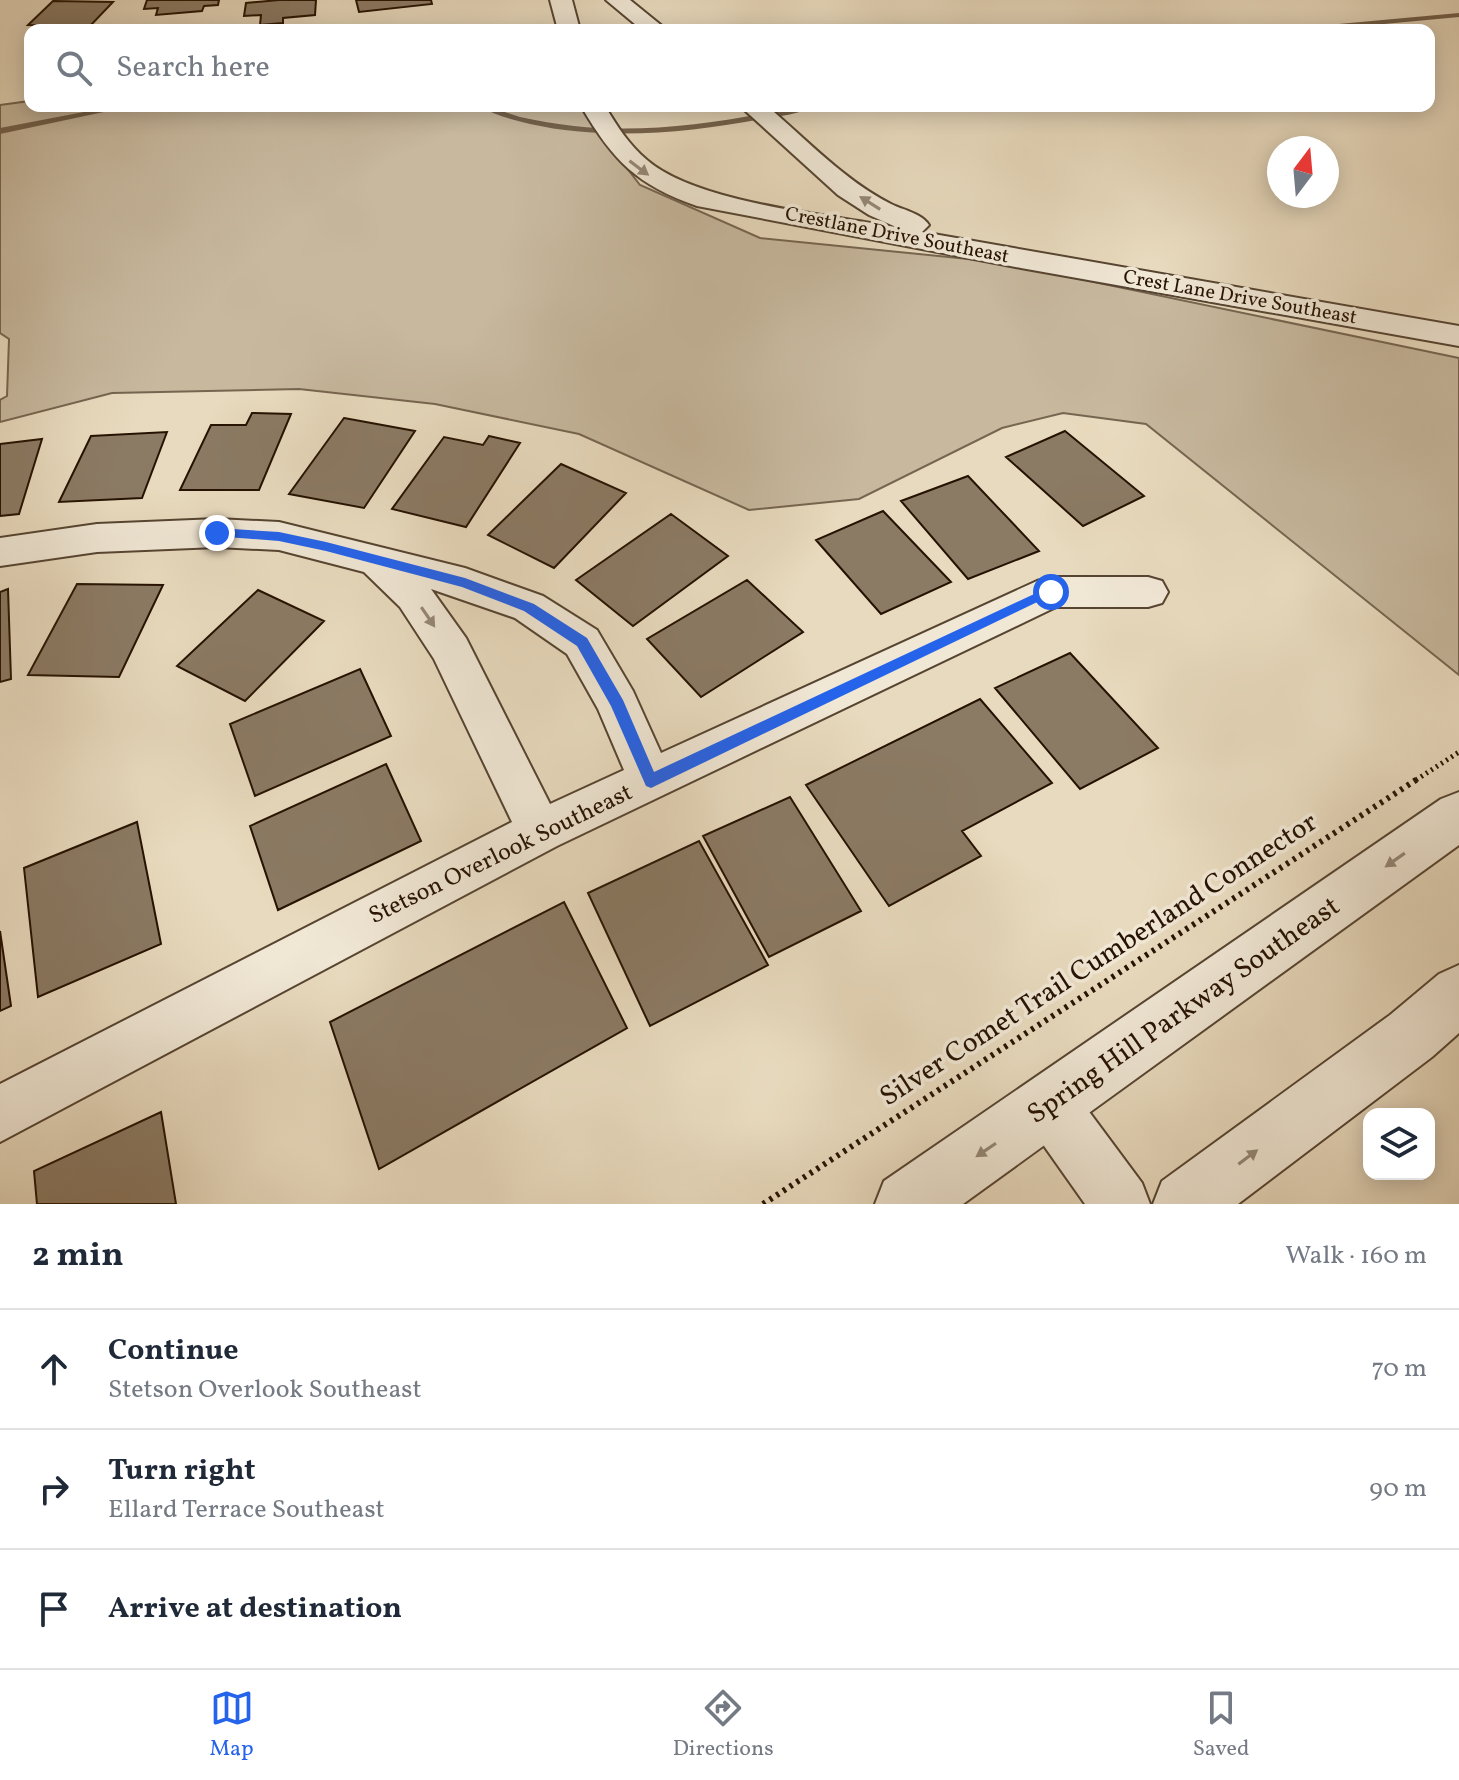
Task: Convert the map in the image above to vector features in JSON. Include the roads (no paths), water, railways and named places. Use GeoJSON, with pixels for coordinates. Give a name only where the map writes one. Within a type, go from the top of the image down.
{"type":"FeatureCollection","features":[{"type":"Feature","properties":{"kind":"street"},"geometry":{"type":"LineString","coordinates":[[561,0],[567,24]]}},
{"type":"Feature","properties":{"kind":"street"},"geometry":{"type":"LineString","coordinates":[[617,0],[648,24]]}},
{"type":"Feature","properties":{"kind":"street","name":"Crestlane Drive Southeast"},"geometry":{"type":"LineString","coordinates":[[597,112],[628,160],[662,184],[679,191],[722,203],[1021,259]]}},
{"type":"Feature","properties":{"kind":"street","name":"Crestlane Drive Southeast"},"geometry":{"type":"LineString","coordinates":[[759,112],[833,177],[879,209],[943,238],[1021,259]]}},
{"type":"Feature","properties":{"kind":"street","name":"Crest Lane Drive Southeast"},"geometry":{"type":"LineString","coordinates":[[1021,259],[1459,336]]}},
{"type":"Feature","properties":{"kind":"street"},"geometry":{"type":"LineString","coordinates":[[0,552],[97,538],[217,533],[279,536],[465,583],[529,607],[582,642],[618,704],[651,781]]}},
{"type":"Feature","properties":{"kind":"street"},"geometry":{"type":"LineString","coordinates":[[376,560],[414,596],[451,650],[540,831]]}},
{"type":"Feature","properties":{"kind":"street","name":"Stetson Overlook Southeast"},"geometry":{"type":"LineString","coordinates":[[0,1114],[540,831],[1051,592],[1148,592]]}},
{"type":"Feature","properties":{"kind":"street","name":"Spring Hill Parkway Southeast"},"geometry":{"type":"LineString","coordinates":[[907,1204],[1459,815]]}},
{"type":"Feature","properties":{"kind":"street"},"geometry":{"type":"LineString","coordinates":[[1185,1204],[1411,1036],[1459,994]]}},
{"type":"Feature","properties":{"kind":"street"},"geometry":{"type":"LineString","coordinates":[[1050,1106],[1121,1204]]}},
{"type":"Feature","properties":{"kind":"waterway"},"geometry":{"type":"LineString","coordinates":[[1361,24],[1459,15]]}},
{"type":"Feature","properties":{"kind":"waterway"},"geometry":{"type":"LineString","coordinates":[[0,131],[97,112]]}},
{"type":"Feature","properties":{"kind":"waterway"},"geometry":{"type":"LineString","coordinates":[[498,112],[553,126],[627,131],[703,126],[781,112]]}}]}
